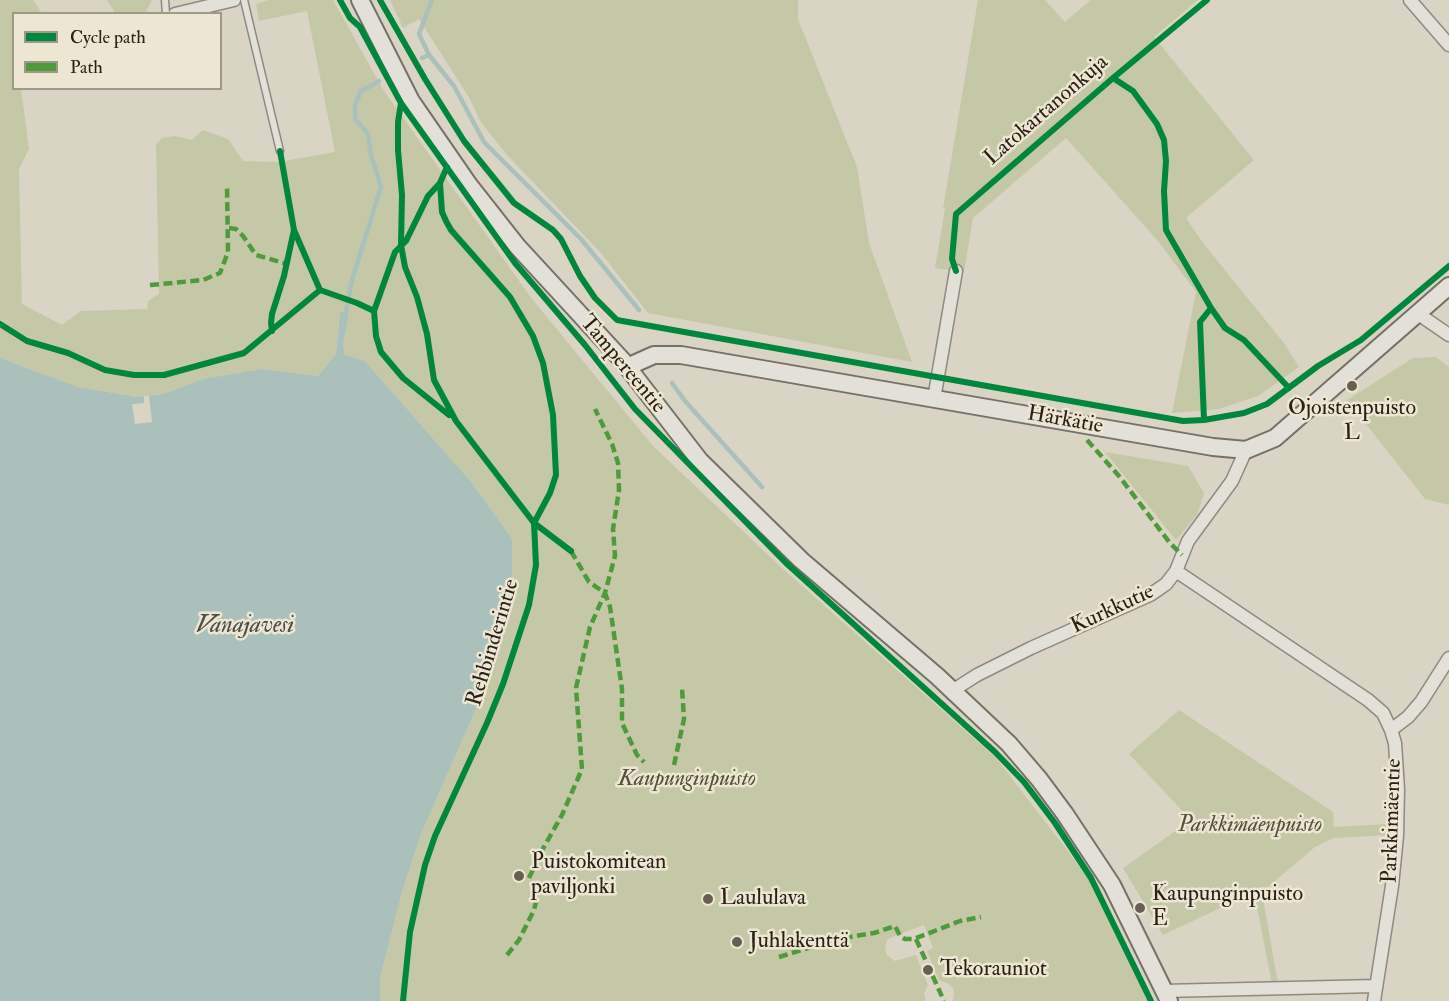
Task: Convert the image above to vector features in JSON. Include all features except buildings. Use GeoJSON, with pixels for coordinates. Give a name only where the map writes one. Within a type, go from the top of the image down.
{"type":"FeatureCollection","features":[{"type":"Feature","properties":{"kind":"main road","name":"Tampereentie"},"geometry":{"type":"LineString","coordinates":[[360,0],[411,101],[469,185],[517,246],[627,368],[700,461],[801,560],[937,676],[1009,744],[1039,779],[1112,885],[1166,996]]}},
{"type":"Feature","properties":{"kind":"main road","name":"Härkätie"},"geometry":{"type":"LineString","coordinates":[[627,368],[654,355],[681,355],[1227,449],[1246,450],[1275,438],[1449,286]]}},
{"type":"Feature","properties":{"kind":"street"},"geometry":{"type":"LineString","coordinates":[[180,12],[204,3],[234,0]]}},
{"type":"Feature","properties":{"kind":"street"},"geometry":{"type":"LineString","coordinates":[[1410,0],[1449,45]]}},
{"type":"Feature","properties":{"kind":"street"},"geometry":{"type":"LineString","coordinates":[[934,399],[956,271]]}},
{"type":"Feature","properties":{"kind":"street"},"geometry":{"type":"LineString","coordinates":[[1417,313],[1449,335]]}},
{"type":"Feature","properties":{"kind":"street","name":"Kurkkutie"},"geometry":{"type":"LineString","coordinates":[[952,691],[977,675],[1031,648],[1150,595],[1166,584],[1176,571],[1188,541],[1232,481],[1246,450]]}},
{"type":"Feature","properties":{"kind":"street","name":"Parkkimäentie"},"geometry":{"type":"LineString","coordinates":[[1176,571],[1368,700],[1383,713],[1395,743],[1398,789],[1397,836],[1392,886],[1374,1001]]}},
{"type":"Feature","properties":{"kind":"street"},"geometry":{"type":"LineString","coordinates":[[1390,730],[1408,717],[1421,702],[1449,658]]}},
{"type":"Feature","properties":{"kind":"street"},"geometry":{"type":"LineString","coordinates":[[1166,996],[1376,986]]}},
{"type":"Feature","properties":{"kind":"lane"},"geometry":{"type":"LineString","coordinates":[[244,0],[280,151]]}},
{"type":"Feature","properties":{"kind":"green space","name":"Kaupunginpuisto"},"geometry":{"type":"Polygon","coordinates":[[[0,0],[33,0],[41,12],[12,12],[12,90],[21,90],[29,149],[19,169],[22,304],[62,325],[81,311],[147,309],[148,301],[159,294],[156,144],[162,138],[175,136],[192,140],[203,130],[228,139],[243,161],[279,162],[335,152],[307,11],[259,21],[256,4],[269,0],[333,0],[384,91],[532,299],[653,446],[783,569],[996,758],[1093,884],[1148,1001],[953,1001],[953,988],[939,980],[927,951],[933,948],[924,925],[887,940],[885,950],[887,955],[895,961],[916,955],[928,985],[924,994],[926,1001],[380,1001],[380,978],[402,892],[421,834],[483,693],[512,609],[512,539],[472,483],[365,361],[345,355],[343,344],[349,315],[340,313],[336,354],[318,376],[263,369],[182,387],[163,394],[137,397],[78,387],[0,358],[0,0]]]}},
{"type":"Feature","properties":{"kind":"green space"},"geometry":{"type":"Polygon","coordinates":[[[107,0],[152,0],[146,12],[115,12],[107,0]]]}},
{"type":"Feature","properties":{"kind":"green space"},"geometry":{"type":"Polygon","coordinates":[[[390,0],[798,0],[798,19],[857,167],[869,243],[912,362],[648,313],[601,253],[507,155],[480,121],[470,99],[419,19],[403,28],[390,0]]]}},
{"type":"Feature","properties":{"kind":"green space"},"geometry":{"type":"Polygon","coordinates":[[[978,0],[1045,0],[1065,22],[1091,0],[1198,0],[1154,37],[1254,160],[1186,218],[1203,243],[1284,343],[1299,367],[1258,396],[1219,409],[1172,413],[1196,292],[1158,241],[1066,138],[973,218],[964,272],[935,268],[978,0]]]}},
{"type":"Feature","properties":{"kind":"green space"},"geometry":{"type":"Polygon","coordinates":[[[1436,357],[1449,367],[1449,505],[1425,499],[1347,400],[1413,358],[1436,357]]]}},
{"type":"Feature","properties":{"kind":"green space"},"geometry":{"type":"Polygon","coordinates":[[[1105,452],[1188,466],[1204,493],[1197,515],[1176,540],[1105,452]]]}},
{"type":"Feature","properties":{"kind":"green space","name":"Parkkimäenpuisto"},"geometry":{"type":"Polygon","coordinates":[[[1179,710],[1333,812],[1334,827],[1390,824],[1390,835],[1333,838],[1315,847],[1262,892],[1278,984],[1272,984],[1254,892],[1163,935],[1123,868],[1191,820],[1129,754],[1179,710]]]}},
{"type":"Feature","properties":{"kind":"water","name":"Vanajavesi"},"geometry":{"type":"Polygon","coordinates":[[[346,311],[349,315],[343,344],[345,355],[365,361],[472,483],[512,539],[512,609],[483,693],[421,834],[402,892],[380,978],[380,1001],[0,1001],[0,358],[78,387],[137,397],[163,394],[204,379],[263,369],[318,376],[336,354],[340,313],[346,311]]]}},
{"type":"Feature","properties":{"kind":"pier"},"geometry":{"type":"Polygon","coordinates":[[[144,396],[149,396],[152,422],[135,424],[132,404],[144,403],[144,396]]]}},
{"type":"Feature","properties":{"kind":"waterway"},"geometry":{"type":"LineString","coordinates":[[422,58],[429,55],[419,34],[432,0]]}},
{"type":"Feature","properties":{"kind":"waterway"},"geometry":{"type":"LineString","coordinates":[[429,55],[454,86],[484,142],[581,239],[639,310]]}},
{"type":"Feature","properties":{"kind":"waterway"},"geometry":{"type":"LineString","coordinates":[[346,311],[352,280],[381,187],[371,155],[368,134],[355,119],[355,105],[361,91],[379,81]]}},
{"type":"Feature","properties":{"kind":"waterway"},"geometry":{"type":"LineString","coordinates":[[672,383],[685,401],[762,487]]}},
{"type":"Feature","properties":{"kind":"marked path"},"geometry":{"type":"LineString","coordinates":[[150,285],[203,280],[220,273],[228,252],[227,185]]}},
{"type":"Feature","properties":{"kind":"marked path"},"geometry":{"type":"LineString","coordinates":[[229,228],[236,229],[256,255],[287,264]]}},
{"type":"Feature","properties":{"kind":"marked path"},"geometry":{"type":"LineString","coordinates":[[529,878],[562,815],[582,769],[576,688],[590,627],[605,593],[615,556],[613,529],[619,490],[618,463],[612,444],[595,409]]}},
{"type":"Feature","properties":{"kind":"marked path"},"geometry":{"type":"LineString","coordinates":[[1087,440],[1182,555]]}},
{"type":"Feature","properties":{"kind":"marked path"},"geometry":{"type":"LineString","coordinates":[[571,551],[589,582],[605,593],[610,607],[622,689],[622,723],[637,755],[644,762]]}},
{"type":"Feature","properties":{"kind":"marked path"},"geometry":{"type":"LineString","coordinates":[[674,765],[684,719],[682,688]]}},
{"type":"Feature","properties":{"kind":"marked path"},"geometry":{"type":"LineString","coordinates":[[507,955],[519,940],[534,910],[536,902],[534,881]]}},
{"type":"Feature","properties":{"kind":"marked path"},"geometry":{"type":"LineString","coordinates":[[779,957],[837,939],[874,933],[895,926],[900,936],[905,939],[914,939],[960,921],[981,917]]}},
{"type":"Feature","properties":{"kind":"marked path"},"geometry":{"type":"LineString","coordinates":[[916,939],[944,1001]]}},
{"type":"Feature","properties":{"kind":"cycle path"},"geometry":{"type":"LineString","coordinates":[[340,0],[350,18],[360,27],[401,103],[515,263],[585,345],[635,409],[786,563],[995,752],[1024,782],[1055,823],[1091,878],[1151,1001]]}},
{"type":"Feature","properties":{"kind":"cycle path"},"geometry":{"type":"LineString","coordinates":[[380,0],[464,141],[514,203],[553,230],[561,239],[580,276],[595,298],[617,320],[1183,421],[1204,420],[1244,413],[1267,404],[1318,366],[1361,340],[1449,266]]}},
{"type":"Feature","properties":{"kind":"cycle path","name":"Latokartanonkuja"},"geometry":{"type":"LineString","coordinates":[[956,271],[952,259],[956,214],[1207,0]]}},
{"type":"Feature","properties":{"kind":"cycle path","name":"Latokartanonkuja"},"geometry":{"type":"LineString","coordinates":[[1113,78],[1133,91],[1157,124],[1164,140],[1166,230],[1211,308]]}},
{"type":"Feature","properties":{"kind":"cycle path","name":"Rehbinderintie"},"geometry":{"type":"LineString","coordinates":[[401,103],[398,122],[402,195],[401,245],[405,267],[417,297],[427,334],[434,380],[456,421],[534,523],[536,565],[529,605],[503,684],[435,836],[425,865],[410,932],[403,1001]]}},
{"type":"Feature","properties":{"kind":"cycle path"},"geometry":{"type":"LineString","coordinates":[[272,331],[272,314],[284,276],[294,230],[280,151]]}},
{"type":"Feature","properties":{"kind":"cycle path"},"geometry":{"type":"LineString","coordinates":[[447,167],[440,183],[442,212],[446,221],[451,230],[510,297],[533,336],[543,363],[553,415],[556,475],[550,493],[534,523],[571,551]]}},
{"type":"Feature","properties":{"kind":"cycle path"},"geometry":{"type":"LineString","coordinates":[[374,311],[395,252],[406,241],[428,196],[440,183]]}},
{"type":"Feature","properties":{"kind":"cycle path"},"geometry":{"type":"LineString","coordinates":[[294,230],[320,290],[374,311],[376,336],[381,352],[403,378],[449,415]]}},
{"type":"Feature","properties":{"kind":"cycle path"},"geometry":{"type":"LineString","coordinates":[[0,324],[27,341],[68,353],[105,370],[134,375],[164,375],[244,353],[320,290]]}},
{"type":"Feature","properties":{"kind":"cycle path"},"geometry":{"type":"LineString","coordinates":[[1204,420],[1200,322],[1211,308],[1225,328],[1244,340],[1289,388]]}},
{"type":"Feature","properties":{"kind":"place","name":"Ojoistenpuisto L"},"geometry":{"type":"Point","coordinates":[1352,386]}},
{"type":"Feature","properties":{"kind":"place","name":"Puistokomitean paviljonki"},"geometry":{"type":"Point","coordinates":[519,876]}},
{"type":"Feature","properties":{"kind":"place","name":"Laululava"},"geometry":{"type":"Point","coordinates":[708,899]}},
{"type":"Feature","properties":{"kind":"place","name":"Kaupunginpuisto E"},"geometry":{"type":"Point","coordinates":[1140,908]}},
{"type":"Feature","properties":{"kind":"place","name":"Juhlakenttä"},"geometry":{"type":"Point","coordinates":[737,942]}},
{"type":"Feature","properties":{"kind":"place","name":"Tekorauniot"},"geometry":{"type":"Point","coordinates":[928,970]}}]}
